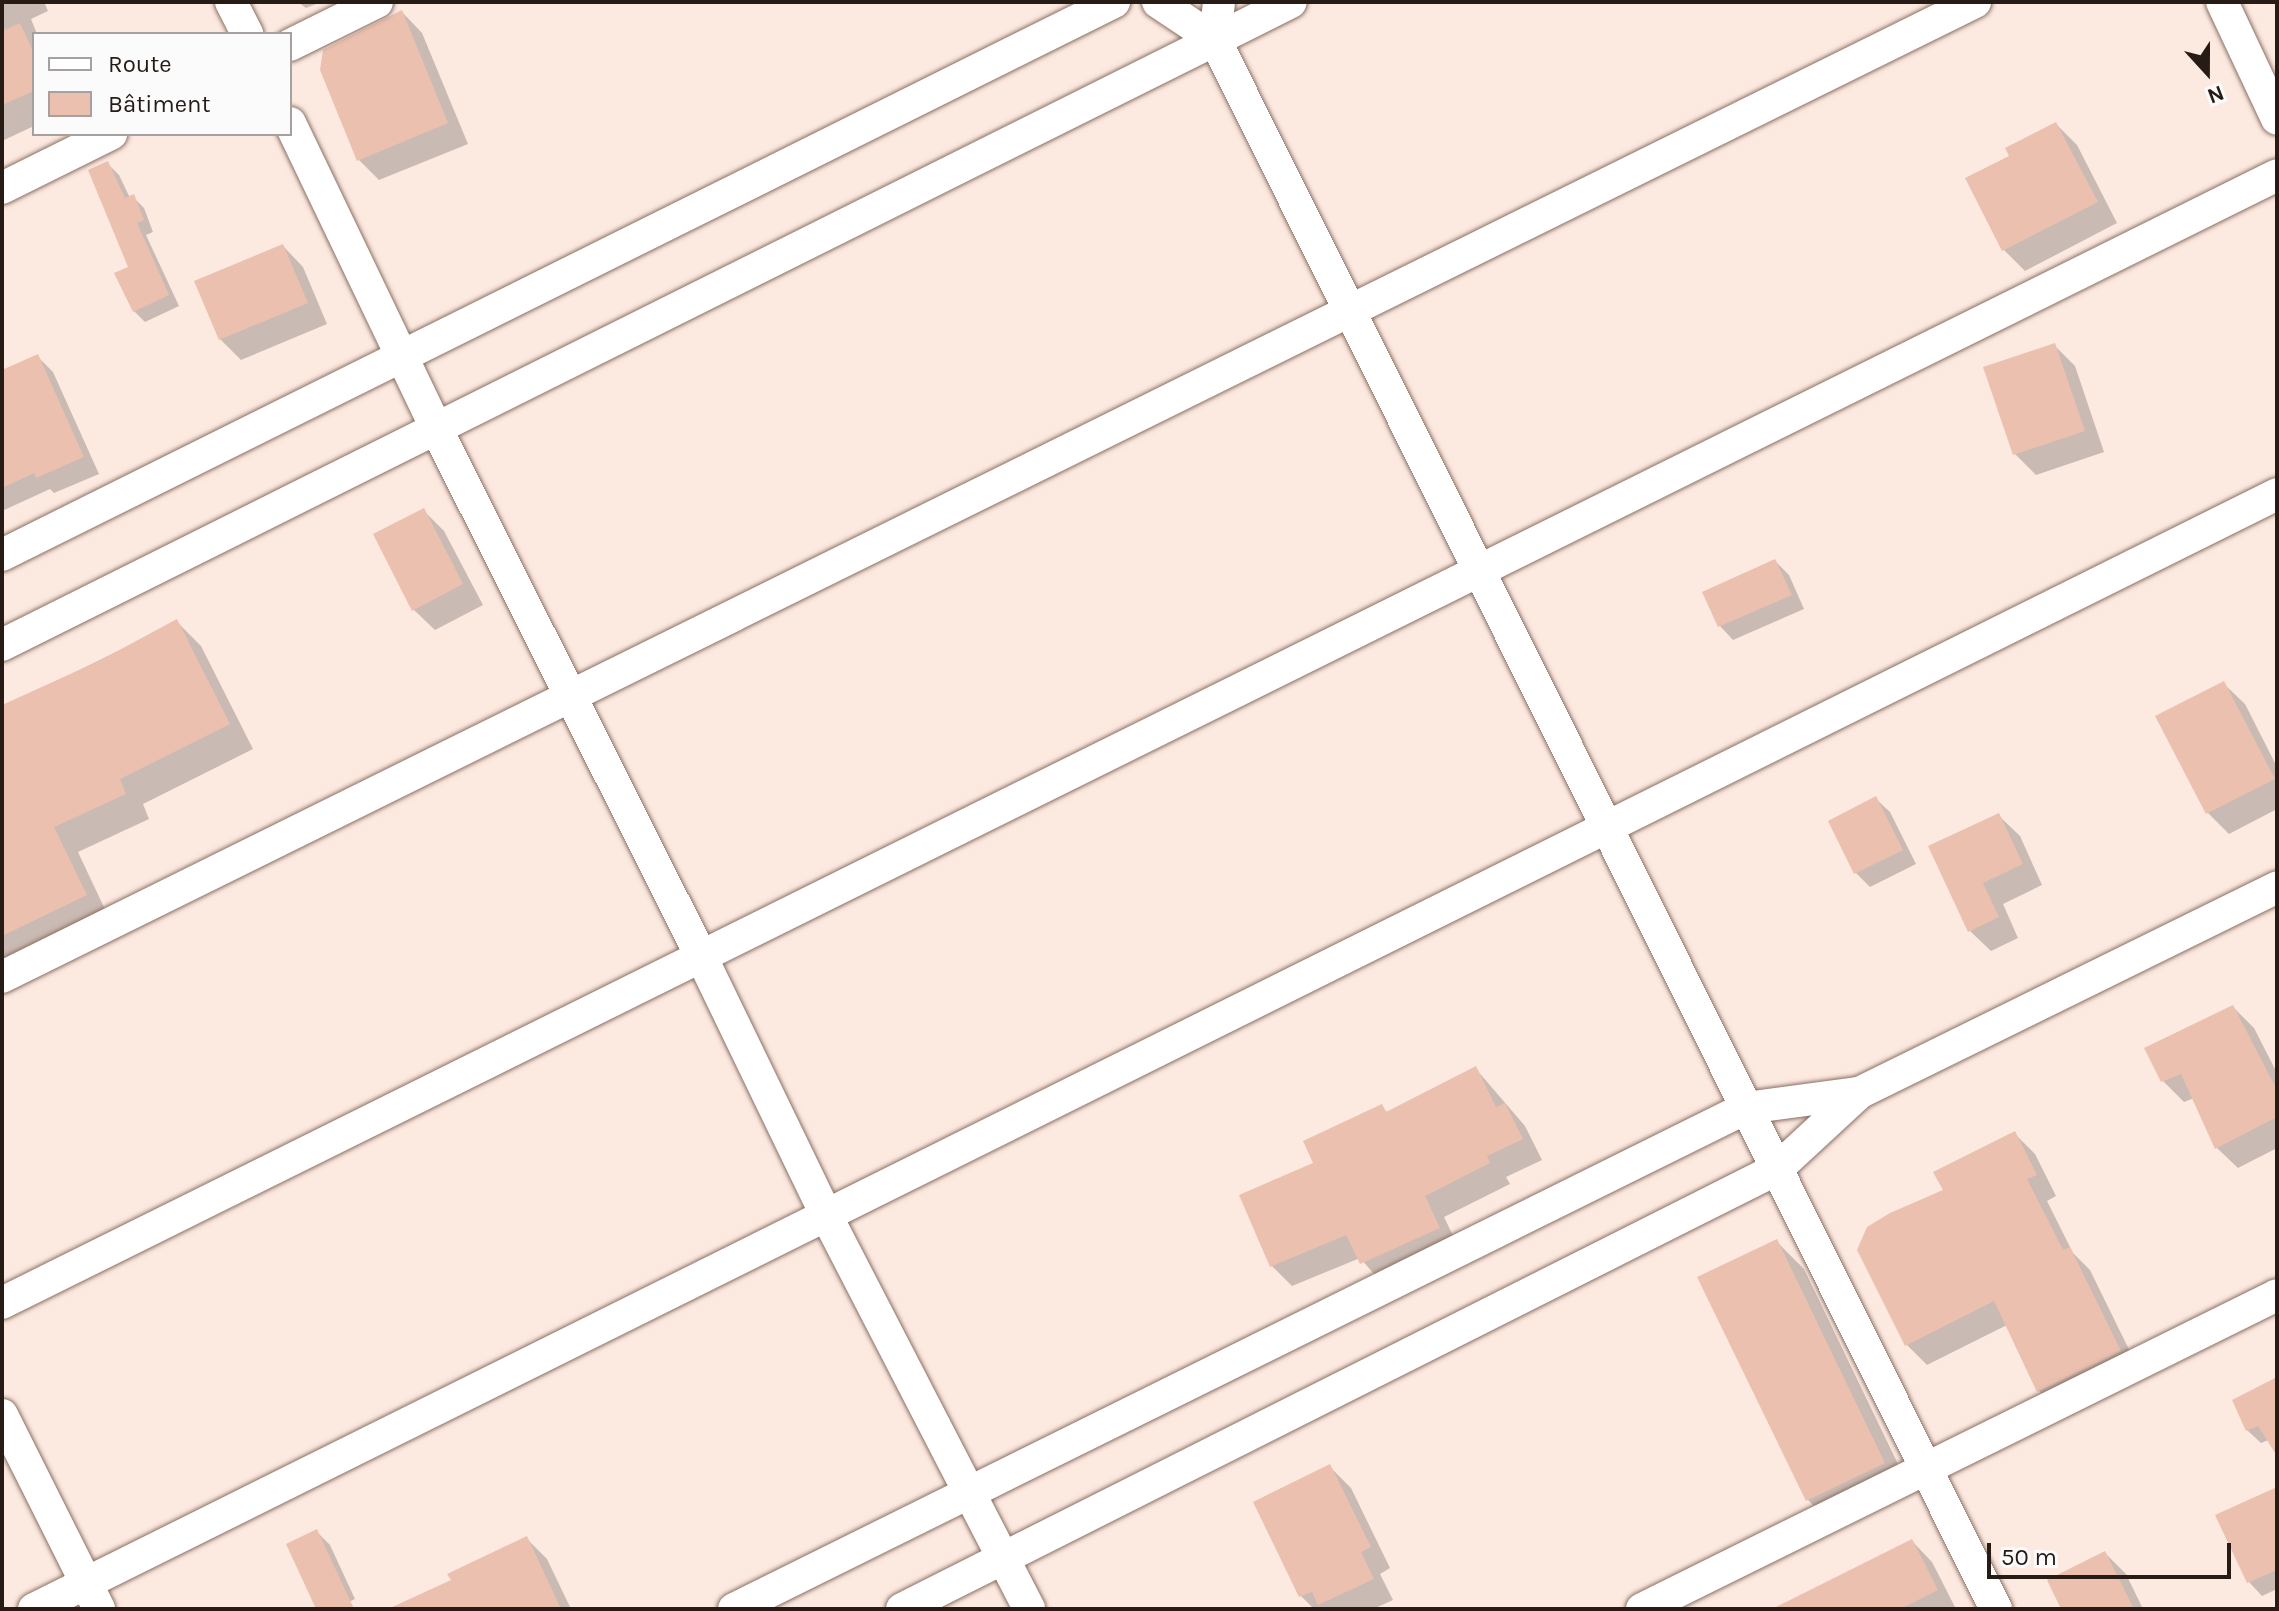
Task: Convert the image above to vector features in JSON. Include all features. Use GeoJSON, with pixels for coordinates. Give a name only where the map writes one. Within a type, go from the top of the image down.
{"type":"FeatureCollection","features":[{"type":"Feature","properties":{"kind":"street"},"geometry":{"type":"LineString","coordinates":[[231,2],[246,32]]}},
{"type":"Feature","properties":{"kind":"street"},"geometry":{"type":"LineString","coordinates":[[292,44],[377,2]]}},
{"type":"Feature","properties":{"kind":"street"},"geometry":{"type":"LineString","coordinates":[[2,555],[1114,2]]}},
{"type":"Feature","properties":{"kind":"street"},"geometry":{"type":"LineString","coordinates":[[1158,2],[1215,40],[1996,1609]]}},
{"type":"Feature","properties":{"kind":"street"},"geometry":{"type":"LineString","coordinates":[[1215,40],[1219,2]]}},
{"type":"Feature","properties":{"kind":"street"},"geometry":{"type":"LineString","coordinates":[[2,645],[1291,2]]}},
{"type":"Feature","properties":{"kind":"street"},"geometry":{"type":"LineString","coordinates":[[2,977],[1975,2]]}},
{"type":"Feature","properties":{"kind":"street"},"geometry":{"type":"LineString","coordinates":[[2222,2],[2277,119]]}},
{"type":"Feature","properties":{"kind":"street"},"geometry":{"type":"LineString","coordinates":[[292,127],[436,428],[701,956],[826,1215],[1029,1609]]}},
{"type":"Feature","properties":{"kind":"street"},"geometry":{"type":"LineString","coordinates":[[2,188],[107,136]]}},
{"type":"Feature","properties":{"kind":"street"},"geometry":{"type":"LineString","coordinates":[[2,1303],[2277,175]]}},
{"type":"Feature","properties":{"kind":"street"},"geometry":{"type":"LineString","coordinates":[[34,1609],[92,1596],[826,1215],[2277,494]]}},
{"type":"Feature","properties":{"kind":"street"},"geometry":{"type":"LineString","coordinates":[[902,1609],[1777,1169],[1859,1093],[2277,887]]}},
{"type":"Feature","properties":{"kind":"street"},"geometry":{"type":"LineString","coordinates":[[734,1609],[1746,1108],[1859,1093]]}},
{"type":"Feature","properties":{"kind":"street"},"geometry":{"type":"LineString","coordinates":[[1642,1609],[2277,1295]]}},
{"type":"Feature","properties":{"kind":"street"},"geometry":{"type":"LineString","coordinates":[[2,1415],[92,1596]]}},
{"type":"Feature","properties":{"kind":"building"},"geometry":{"type":"Polygon","coordinates":[[[402,10],[448,123],[357,161],[320,70],[323,50],[402,10]]]}},
{"type":"Feature","properties":{"kind":"building"},"geometry":{"type":"Polygon","coordinates":[[[20,23],[32,49],[32,92],[2,105],[2,31],[20,23]]]}},
{"type":"Feature","properties":{"kind":"building"},"geometry":{"type":"Polygon","coordinates":[[[2056,122],[2098,202],[2002,251],[1965,178],[2009,156],[2005,148],[2056,122]]]}},
{"type":"Feature","properties":{"kind":"building"},"geometry":{"type":"Polygon","coordinates":[[[108,161],[125,198],[134,194],[144,220],[137,223],[169,295],[133,312],[114,273],[128,267],[88,170],[108,161]]]}},
{"type":"Feature","properties":{"kind":"building"},"geometry":{"type":"Polygon","coordinates":[[[283,244],[308,303],[219,340],[194,281],[283,244]]]}},
{"type":"Feature","properties":{"kind":"building"},"geometry":{"type":"Polygon","coordinates":[[[2055,343],[2085,431],[2013,455],[1983,367],[2055,343]]]}},
{"type":"Feature","properties":{"kind":"building"},"geometry":{"type":"Polygon","coordinates":[[[38,354],[84,457],[36,478],[34,473],[2,488],[2,370],[38,354]]]}},
{"type":"Feature","properties":{"kind":"building"},"geometry":{"type":"Polygon","coordinates":[[[424,508],[463,584],[412,611],[373,534],[424,508]]]}},
{"type":"Feature","properties":{"kind":"building"},"geometry":{"type":"Polygon","coordinates":[[[1775,559],[1792,595],[1718,627],[1702,592],[1775,559]]]}},
{"type":"Feature","properties":{"kind":"building"},"geometry":{"type":"Polygon","coordinates":[[[177,619],[230,724],[120,779],[126,794],[54,827],[87,895],[2,936],[2,705],[99,661],[177,619]]]}},
{"type":"Feature","properties":{"kind":"building"},"geometry":{"type":"Polygon","coordinates":[[[2224,681],[2275,779],[2206,814],[2155,716],[2224,681]]]}},
{"type":"Feature","properties":{"kind":"building"},"geometry":{"type":"Polygon","coordinates":[[[1876,796],[1903,850],[1854,874],[1828,821],[1876,796]]]}},
{"type":"Feature","properties":{"kind":"building"},"geometry":{"type":"Polygon","coordinates":[[[1999,813],[2023,864],[1983,883],[1999,917],[1968,932],[1928,846],[1999,813]]]}},
{"type":"Feature","properties":{"kind":"building"},"geometry":{"type":"Polygon","coordinates":[[[2233,1005],[2277,1090],[2277,1117],[2215,1149],[2181,1074],[2161,1082],[2144,1048],[2233,1005]]]}},
{"type":"Feature","properties":{"kind":"building"},"geometry":{"type":"Polygon","coordinates":[[[1476,1066],[1496,1107],[1505,1103],[1523,1139],[1487,1156],[1490,1163],[1425,1196],[1440,1228],[1360,1264],[1346,1235],[1270,1267],[1239,1195],[1313,1163],[1303,1141],[1382,1104],[1386,1112],[1476,1066]]]}},
{"type":"Feature","properties":{"kind":"building"},"geometry":{"type":"Polygon","coordinates":[[[2015,1131],[2037,1175],[2027,1179],[2063,1250],[2070,1247],[2121,1351],[2037,1392],[1994,1301],[1905,1346],[1857,1250],[1867,1227],[1890,1213],[1943,1190],[1933,1172],[2015,1131]]]}},
{"type":"Feature","properties":{"kind":"building"},"geometry":{"type":"Polygon","coordinates":[[[1777,1239],[1885,1463],[1806,1501],[1697,1277],[1777,1239]]]}},
{"type":"Feature","properties":{"kind":"building"},"geometry":{"type":"Polygon","coordinates":[[[2277,1377],[2277,1456],[2258,1426],[2246,1431],[2232,1400],[2277,1377]]]}},
{"type":"Feature","properties":{"kind":"building"},"geometry":{"type":"Polygon","coordinates":[[[1330,1464],[1371,1547],[1361,1552],[1374,1579],[1318,1605],[1312,1592],[1299,1597],[1253,1502],[1330,1464]]]}},
{"type":"Feature","properties":{"kind":"building"},"geometry":{"type":"Polygon","coordinates":[[[2277,1487],[2277,1570],[2247,1583],[2215,1515],[2277,1487]]]}},
{"type":"Feature","properties":{"kind":"building"},"geometry":{"type":"Polygon","coordinates":[[[317,1529],[354,1609],[316,1609],[286,1544],[317,1529]]]}},
{"type":"Feature","properties":{"kind":"building"},"geometry":{"type":"Polygon","coordinates":[[[527,1536],[561,1609],[388,1609],[451,1580],[447,1574],[527,1536]]]}},
{"type":"Feature","properties":{"kind":"building"},"geometry":{"type":"Polygon","coordinates":[[[1912,1539],[1938,1590],[1900,1609],[1772,1609],[1912,1539]]]}},
{"type":"Feature","properties":{"kind":"building"},"geometry":{"type":"Polygon","coordinates":[[[2105,1551],[2134,1609],[2061,1609],[2047,1580],[2105,1551]]]}}]}
